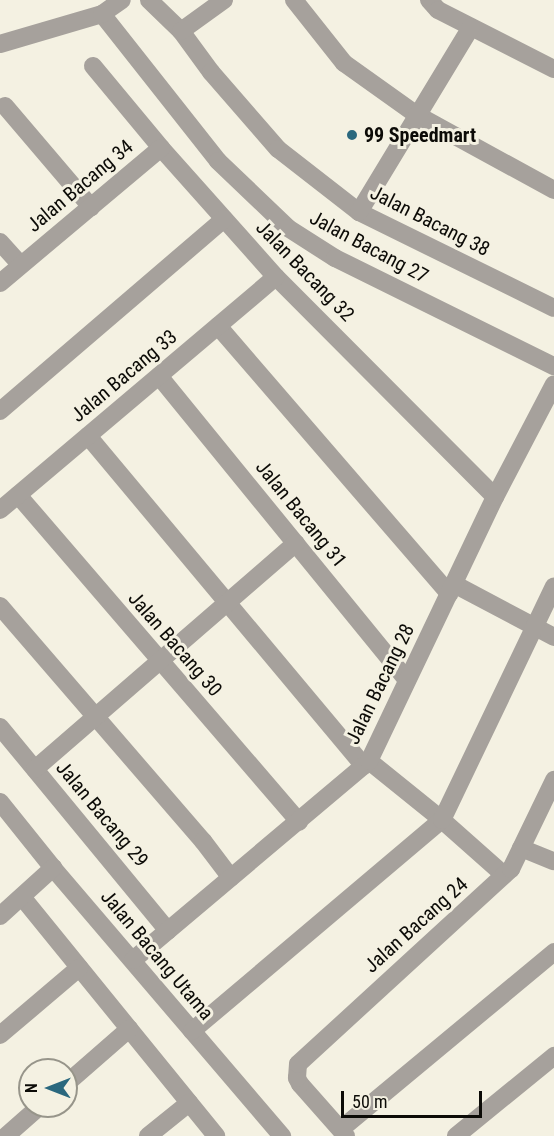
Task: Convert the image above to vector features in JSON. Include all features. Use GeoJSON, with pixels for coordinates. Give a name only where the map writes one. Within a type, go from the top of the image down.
{"type":"FeatureCollection","features":[{"type":"Feature","properties":{"kind":"street"},"geometry":{"type":"LineString","coordinates":[[0,44],[102,14],[122,0]]}},
{"type":"Feature","properties":{"kind":"street","name":"Jalan Bacang 38"},"geometry":{"type":"LineString","coordinates":[[149,0],[181,31],[212,72],[278,149],[359,212],[554,308]]}},
{"type":"Feature","properties":{"kind":"street"},"geometry":{"type":"LineString","coordinates":[[181,31],[224,0]]}},
{"type":"Feature","properties":{"kind":"street"},"geometry":{"type":"LineString","coordinates":[[294,0],[344,63],[417,115],[554,190]]}},
{"type":"Feature","properties":{"kind":"street"},"geometry":{"type":"LineString","coordinates":[[429,0],[438,10],[552,66]]}},
{"type":"Feature","properties":{"kind":"street","name":"Jalan Bacang 27"},"geometry":{"type":"LineString","coordinates":[[102,14],[218,161],[288,228],[334,258],[554,366]]}},
{"type":"Feature","properties":{"kind":"street"},"geometry":{"type":"LineString","coordinates":[[359,212],[471,27]]}},
{"type":"Feature","properties":{"kind":"street","name":"Jalan Bacang 32"},"geometry":{"type":"LineString","coordinates":[[93,66],[161,148],[276,277],[495,497]]}},
{"type":"Feature","properties":{"kind":"street"},"geometry":{"type":"LineString","coordinates":[[5,106],[91,207]]}},
{"type":"Feature","properties":{"kind":"street","name":"Jalan Bacang 34"},"geometry":{"type":"LineString","coordinates":[[0,283],[161,148]]}},
{"type":"Feature","properties":{"kind":"street"},"geometry":{"type":"LineString","coordinates":[[0,411],[224,219]]}},
{"type":"Feature","properties":{"kind":"street"},"geometry":{"type":"LineString","coordinates":[[0,242],[21,265]]}},
{"type":"Feature","properties":{"kind":"street","name":"Jalan Bacang 33"},"geometry":{"type":"LineString","coordinates":[[0,510],[276,277]]}},
{"type":"Feature","properties":{"kind":"street"},"geometry":{"type":"LineString","coordinates":[[218,326],[451,589],[554,637]]}},
{"type":"Feature","properties":{"kind":"street","name":"Jalan Bacang 31"},"geometry":{"type":"LineString","coordinates":[[159,376],[408,680]]}},
{"type":"Feature","properties":{"kind":"street","name":"Jalan Bacang 28"},"geometry":{"type":"LineString","coordinates":[[133,960],[367,763],[495,497],[554,384]]}},
{"type":"Feature","properties":{"kind":"street"},"geometry":{"type":"LineString","coordinates":[[88,436],[227,602],[367,763],[442,820],[504,875]]}},
{"type":"Feature","properties":{"kind":"street","name":"Jalan Bacang 30"},"geometry":{"type":"LineString","coordinates":[[18,495],[299,822]]}},
{"type":"Feature","properties":{"kind":"street"},"geometry":{"type":"LineString","coordinates":[[35,769],[296,543]]}},
{"type":"Feature","properties":{"kind":"street"},"geometry":{"type":"LineString","coordinates":[[192,1031],[442,820],[554,586]]}},
{"type":"Feature","properties":{"kind":"street"},"geometry":{"type":"LineString","coordinates":[[0,606],[203,841],[231,878]]}},
{"type":"Feature","properties":{"kind":"street","name":"Jalan Bacang 29"},"geometry":{"type":"LineString","coordinates":[[0,727],[168,931]]}},
{"type":"Feature","properties":{"kind":"street","name":"Jalan Bacang 24"},"geometry":{"type":"LineString","coordinates":[[344,1133],[302,1087],[296,1070],[302,1058],[511,869],[554,780]]}},
{"type":"Feature","properties":{"kind":"street","name":"Jalan Bacang Utama"},"geometry":{"type":"LineString","coordinates":[[0,802],[192,1031],[273,1133]]}},
{"type":"Feature","properties":{"kind":"street"},"geometry":{"type":"LineString","coordinates":[[521,848],[554,861]]}},
{"type":"Feature","properties":{"kind":"street"},"geometry":{"type":"LineString","coordinates":[[0,916],[53,868]]}},
{"type":"Feature","properties":{"kind":"street"},"geometry":{"type":"LineString","coordinates":[[22,897],[216,1136]]}},
{"type":"Feature","properties":{"kind":"street"},"geometry":{"type":"LineString","coordinates":[[344,1133],[554,951]]}},
{"type":"Feature","properties":{"kind":"street"},"geometry":{"type":"LineString","coordinates":[[0,1035],[79,968]]}},
{"type":"Feature","properties":{"kind":"street"},"geometry":{"type":"LineString","coordinates":[[78,1074],[129,1029]]}},
{"type":"Feature","properties":{"kind":"street"},"geometry":{"type":"LineString","coordinates":[[456,1136],[554,1056]]}},
{"type":"Feature","properties":{"kind":"street"},"geometry":{"type":"LineString","coordinates":[[148,1136],[189,1103]]}},
{"type":"Feature","properties":{"kind":"street"},"geometry":{"type":"LineString","coordinates":[[6,1136],[26,1118]]}},
{"type":"Feature","properties":{"kind":"place","name":"99 Speedmart"},"geometry":{"type":"Point","coordinates":[352,135]}}]}
